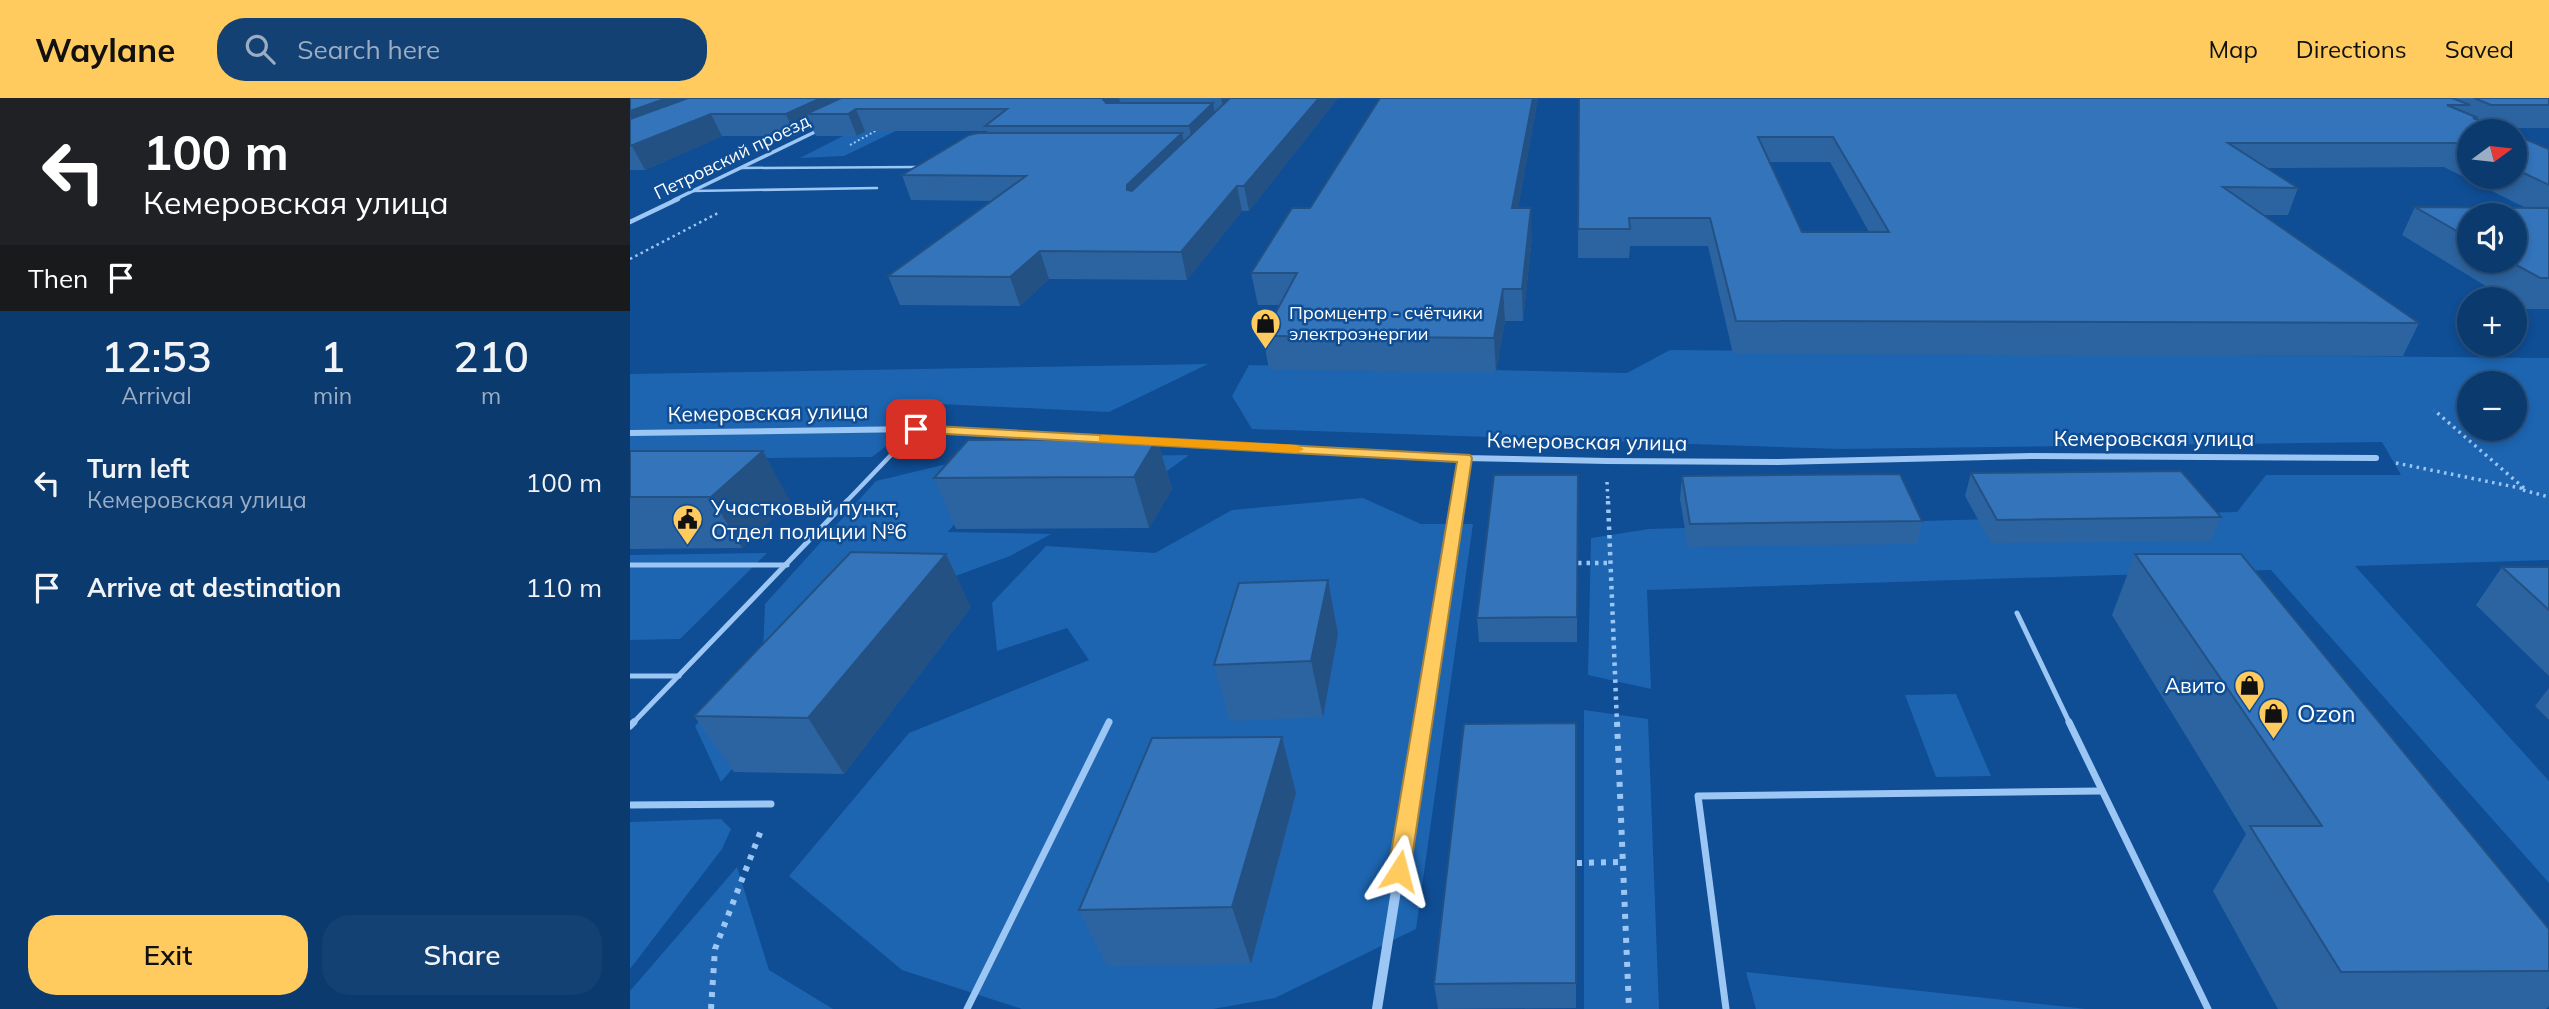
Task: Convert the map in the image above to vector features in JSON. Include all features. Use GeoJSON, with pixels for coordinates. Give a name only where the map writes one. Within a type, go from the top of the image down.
{"type":"FeatureCollection","features":[{"type":"Feature","properties":{"kind":"street","name":"Петровский проезд"},"geometry":{"type":"LineString","coordinates":[[630,222],[823,128]]}},
{"type":"Feature","properties":{"kind":"street","name":"Кемеровская улица"},"geometry":{"type":"LineString","coordinates":[[630,433],[916,429],[1465,458],[1607,461],[1777,462],[2031,456],[2376,458]]}},
{"type":"Feature","properties":{"kind":"street"},"geometry":{"type":"LineString","coordinates":[[1377,1009],[1465,458]]}},
{"type":"Feature","properties":{"kind":"lane"},"geometry":{"type":"LineString","coordinates":[[741,169],[849,169],[918,167],[931,164]]}},
{"type":"Feature","properties":{"kind":"lane"},"geometry":{"type":"LineString","coordinates":[[693,191],[877,188]]}},
{"type":"Feature","properties":{"kind":"lane"},"geometry":{"type":"LineString","coordinates":[[630,726],[916,429]]}},
{"type":"Feature","properties":{"kind":"lane"},"geometry":{"type":"LineString","coordinates":[[630,565],[787,565]]}},
{"type":"Feature","properties":{"kind":"lane"},"geometry":{"type":"LineString","coordinates":[[2017,613],[2208,1009]]}},
{"type":"Feature","properties":{"kind":"lane"},"geometry":{"type":"LineString","coordinates":[[630,676],[680,676]]}},
{"type":"Feature","properties":{"kind":"lane"},"geometry":{"type":"LineString","coordinates":[[967,1009],[1109,721]]}},
{"type":"Feature","properties":{"kind":"lane"},"geometry":{"type":"LineString","coordinates":[[1726,1009],[1698,796],[2101,791]]}},
{"type":"Feature","properties":{"kind":"lane"},"geometry":{"type":"LineString","coordinates":[[630,805],[771,804]]}},
{"type":"Feature","properties":{"kind":"path"},"geometry":{"type":"LineString","coordinates":[[2434,410],[2525,489],[2519,489]]}},
{"type":"Feature","properties":{"kind":"path"},"geometry":{"type":"LineString","coordinates":[[2376,458],[2549,497]]}},
{"type":"Feature","properties":{"kind":"path"},"geometry":{"type":"LineString","coordinates":[[1607,461],[1629,1009]]}},
{"type":"Feature","properties":{"kind":"path"},"geometry":{"type":"LineString","coordinates":[[1578,563],[1609,563]]}},
{"type":"Feature","properties":{"kind":"path"},"geometry":{"type":"LineString","coordinates":[[711,1009],[715,949],[771,804]]}},
{"type":"Feature","properties":{"kind":"path"},"geometry":{"type":"LineString","coordinates":[[1577,863],[1621,862]]}},
{"type":"Feature","properties":{"kind":"shaded area"},"geometry":{"type":"Polygon","coordinates":[[[917,98],[964,98],[844,156],[800,158],[917,98]]]}},
{"type":"Feature","properties":{"kind":"shaded area"},"geometry":{"type":"Polygon","coordinates":[[[1670,350],[2549,358],[2549,560],[2355,566],[2549,781],[2549,883],[2271,570],[1647,590],[1651,689],[1588,675],[1591,538],[1649,529],[2237,512],[2266,475],[2401,475],[2382,442],[1840,449],[1252,429],[1232,396],[1249,365],[1627,373],[1670,350]]]}},
{"type":"Feature","properties":{"kind":"shaded area"},"geometry":{"type":"Polygon","coordinates":[[[1208,364],[1109,412],[940,404],[872,457],[630,459],[630,374],[1208,364]]]}},
{"type":"Feature","properties":{"kind":"shaded area"},"geometry":{"type":"Polygon","coordinates":[[[1189,455],[1152,482],[984,487],[948,532],[1051,534],[1010,556],[871,607],[721,782],[695,726],[763,652],[765,604],[876,481],[972,458],[1189,455]]]}},
{"type":"Feature","properties":{"kind":"shaded area"},"geometry":{"type":"Polygon","coordinates":[[[1363,498],[1421,524],[1473,524],[1416,929],[1275,998],[1213,1009],[1022,1009],[902,970],[789,876],[909,733],[1089,660],[1067,628],[997,651],[992,603],[1046,546],[1155,553],[1232,510],[1363,498]]]}},
{"type":"Feature","properties":{"kind":"shaded area"},"geometry":{"type":"Polygon","coordinates":[[[767,553],[680,639],[630,640],[630,555],[767,553]]]}},
{"type":"Feature","properties":{"kind":"shaded area"},"geometry":{"type":"Polygon","coordinates":[[[1956,694],[1991,776],[1936,777],[1905,695],[1956,694]]]}},
{"type":"Feature","properties":{"kind":"shaded area"},"geometry":{"type":"Polygon","coordinates":[[[1584,710],[1648,719],[1659,1009],[1584,1009],[1584,710]]]}},
{"type":"Feature","properties":{"kind":"shaded area"},"geometry":{"type":"Polygon","coordinates":[[[721,819],[731,829],[722,849],[630,969],[630,822],[721,819]]]}},
{"type":"Feature","properties":{"kind":"shaded area"},"geometry":{"type":"Polygon","coordinates":[[[737,867],[769,970],[833,1009],[630,1009],[630,991],[737,867]]]}},
{"type":"Feature","properties":{"kind":"shaded area"},"geometry":{"type":"Polygon","coordinates":[[[1746,972],[2086,1009],[1756,1009],[1746,972]]]}},
{"type":"Feature","properties":{"kind":"building"},"geometry":{"type":"Polygon","coordinates":[[[630,98],[667,98],[630,111],[630,98]]]}},
{"type":"Feature","properties":{"kind":"building"},"geometry":{"type":"Polygon","coordinates":[[[688,98],[821,98],[786,114],[711,114],[630,146],[630,119],[688,98]]]}},
{"type":"Feature","properties":{"kind":"building"},"geometry":{"type":"Polygon","coordinates":[[[841,98],[1104,98],[1106,103],[1213,103],[1189,126],[985,126],[1007,109],[856,109],[848,114],[806,114],[841,98]]]}},
{"type":"Feature","properties":{"kind":"building"},"geometry":{"type":"Polygon","coordinates":[[[1230,98],[1319,98],[1244,186],[1237,186],[1181,252],[1040,251],[1010,277],[888,276],[1026,176],[902,175],[969,135],[1182,133],[1127,185],[1127,190],[1132,191],[1230,98]]]}},
{"type":"Feature","properties":{"kind":"building"},"geometry":{"type":"Polygon","coordinates":[[[1380,98],[1533,98],[1512,208],[1531,208],[1522,289],[1503,289],[1494,338],[1263,336],[1297,273],[1251,273],[1292,208],[1310,208],[1380,98]]]}},
{"type":"Feature","properties":{"kind":"building"},"geometry":{"type":"Polygon","coordinates":[[[1579,98],[2452,98],[2470,105],[2447,105],[2478,118],[2457,119],[2457,143],[2228,143],[2298,188],[2223,187],[2419,323],[1736,321],[1710,218],[1629,218],[1630,229],[1578,229],[1579,98]],[[1758,137],[1802,232],[1889,232],[1833,137],[1758,137]]]}},
{"type":"Feature","properties":{"kind":"building"},"geometry":{"type":"Polygon","coordinates":[[[2474,98],[2549,98],[2549,105],[2491,105],[2474,98]]]}},
{"type":"Feature","properties":{"kind":"building"},"geometry":{"type":"Polygon","coordinates":[[[2527,140],[2549,149],[2549,185],[2527,175],[2527,140]]]}},
{"type":"Feature","properties":{"kind":"building"},"geometry":{"type":"Polygon","coordinates":[[[2415,207],[2457,207],[2457,231],[2415,207]]]}},
{"type":"Feature","properties":{"kind":"building"},"geometry":{"type":"Polygon","coordinates":[[[2527,208],[2549,208],[2549,278],[2540,278],[2527,271],[2527,208]]]}},
{"type":"Feature","properties":{"kind":"building"},"geometry":{"type":"Polygon","coordinates":[[[1157,439],[1134,477],[934,478],[968,440],[1157,439]]]}},
{"type":"Feature","properties":{"kind":"building"},"geometry":{"type":"Polygon","coordinates":[[[630,451],[763,451],[711,497],[630,497],[630,451]]]}},
{"type":"Feature","properties":{"kind":"building"},"geometry":{"type":"Polygon","coordinates":[[[2181,471],[2221,517],[1997,520],[1971,473],[2181,471]]]}},
{"type":"Feature","properties":{"kind":"building"},"geometry":{"type":"Polygon","coordinates":[[[1900,474],[1922,521],[1690,524],[1682,476],[1900,474]]]}},
{"type":"Feature","properties":{"kind":"building"},"geometry":{"type":"Polygon","coordinates":[[[1494,475],[1578,475],[1577,617],[1477,618],[1494,475]]]}},
{"type":"Feature","properties":{"kind":"building"},"geometry":{"type":"Polygon","coordinates":[[[851,552],[946,554],[808,718],[694,716],[851,552]]]}},
{"type":"Feature","properties":{"kind":"building"},"geometry":{"type":"Polygon","coordinates":[[[2135,554],[2241,554],[2549,929],[2549,971],[2341,972],[2250,826],[2322,826],[2135,554]]]}},
{"type":"Feature","properties":{"kind":"building"},"geometry":{"type":"Polygon","coordinates":[[[2502,567],[2549,567],[2549,610],[2502,567]]]}},
{"type":"Feature","properties":{"kind":"building"},"geometry":{"type":"Polygon","coordinates":[[[1328,580],[1311,661],[1214,665],[1239,583],[1328,580]]]}},
{"type":"Feature","properties":{"kind":"building"},"geometry":{"type":"Polygon","coordinates":[[[1576,723],[1576,983],[1434,984],[1464,724],[1576,723]]]}},
{"type":"Feature","properties":{"kind":"building"},"geometry":{"type":"Polygon","coordinates":[[[1282,737],[1232,907],[1079,910],[1152,738],[1282,737]]]}},
{"type":"Feature","properties":{"kind":"slow traffic"},"geometry":{"type":"LineString","coordinates":[[1103,439],[1297,449]]}},
{"type":"Feature","properties":{"kind":"place","name":"Промцентр - счётчики электроэнергии"},"geometry":{"type":"Point","coordinates":[1266,350]}},
{"type":"Feature","properties":{"kind":"place","name":"Участковый пункт, Отдел полиции №6"},"geometry":{"type":"Point","coordinates":[688,547]}},
{"type":"Feature","properties":{"kind":"place","name":"Авито"},"geometry":{"type":"Point","coordinates":[2249,713]}},
{"type":"Feature","properties":{"kind":"place","name":"Ozon"},"geometry":{"type":"Point","coordinates":[2274,741]}},
{"type":"Feature","properties":{"kind":"route"},"geometry":{"type":"LineString","coordinates":[[916,429],[1465,458],[1399,871]]}}]}
